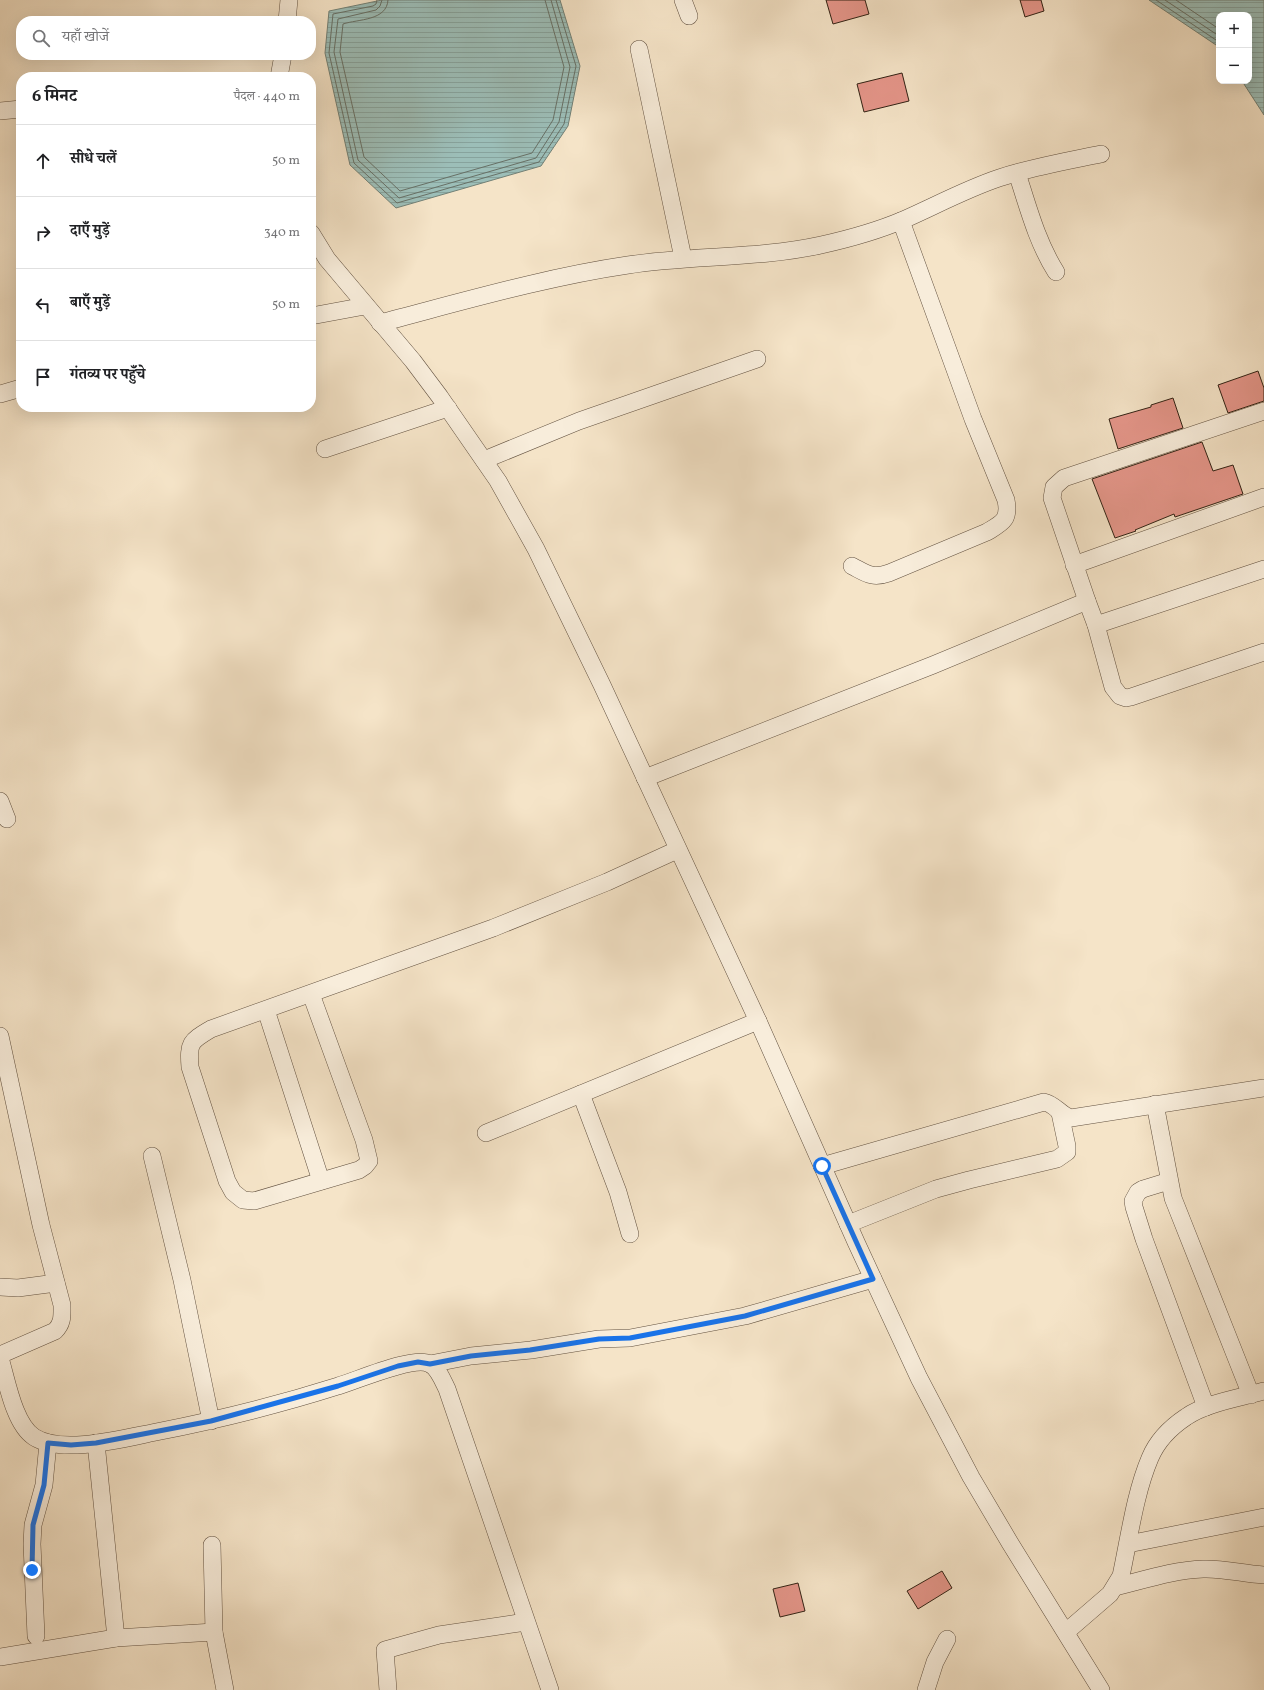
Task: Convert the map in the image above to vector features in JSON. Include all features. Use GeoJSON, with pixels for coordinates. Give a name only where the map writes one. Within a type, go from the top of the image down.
{"type":"FeatureCollection","features":[{"type":"Feature","properties":{"kind":"street"},"geometry":{"type":"LineString","coordinates":[[287,16],[289,0]]}},
{"type":"Feature","properties":{"kind":"street"},"geometry":{"type":"LineString","coordinates":[[639,49],[682,258]]}},
{"type":"Feature","properties":{"kind":"street"},"geometry":{"type":"LineString","coordinates":[[276,72],[281,60]]}},
{"type":"Feature","properties":{"kind":"street"},"geometry":{"type":"LineString","coordinates":[[0,111],[16,109]]}},
{"type":"Feature","properties":{"kind":"street"},"geometry":{"type":"LineString","coordinates":[[380,322],[588,272],[629,264],[682,258],[791,251],[821,245],[901,221],[967,190],[998,178],[1101,154]]}},
{"type":"Feature","properties":{"kind":"street"},"geometry":{"type":"LineString","coordinates":[[1017,173],[1039,242],[1046,257],[1056,272]]}},
{"type":"Feature","properties":{"kind":"street"},"geometry":{"type":"LineString","coordinates":[[852,566],[872,575],[879,576],[987,532],[1002,523],[1007,517],[1008,509],[1006,500],[970,411],[901,221]]}},
{"type":"Feature","properties":{"kind":"street"},"geometry":{"type":"LineString","coordinates":[[316,241],[327,259],[413,361],[448,408],[498,481],[536,549],[602,685],[677,850],[758,1020],[848,1224],[919,1378],[971,1477],[1010,1544],[1101,1690]]}},
{"type":"Feature","properties":{"kind":"street"},"geometry":{"type":"LineString","coordinates":[[316,315],[366,306]]}},
{"type":"Feature","properties":{"kind":"street"},"geometry":{"type":"LineString","coordinates":[[484,460],[579,422],[757,359]]}},
{"type":"Feature","properties":{"kind":"street"},"geometry":{"type":"LineString","coordinates":[[0,394],[16,389]]}},
{"type":"Feature","properties":{"kind":"street"},"geometry":{"type":"LineString","coordinates":[[325,449],[448,408]]}},
{"type":"Feature","properties":{"kind":"street"},"geometry":{"type":"LineString","coordinates":[[1264,411],[1064,478],[1054,487],[1052,498],[1096,625],[1113,687],[1120,696],[1126,698],[1264,652]]}},
{"type":"Feature","properties":{"kind":"street"},"geometry":{"type":"LineString","coordinates":[[1074,565],[1264,497]]}},
{"type":"Feature","properties":{"kind":"street"},"geometry":{"type":"LineString","coordinates":[[1096,625],[1264,569]]}},
{"type":"Feature","properties":{"kind":"street"},"geometry":{"type":"LineString","coordinates":[[645,778],[933,665],[1087,601]]}},
{"type":"Feature","properties":{"kind":"street"},"geometry":{"type":"LineString","coordinates":[[0,801],[7,819]]}},
{"type":"Feature","properties":{"kind":"street"},"geometry":{"type":"LineString","coordinates":[[311,994],[364,1140],[368,1161],[366,1166],[358,1170],[260,1199],[243,1200],[233,1192],[227,1181],[190,1067],[189,1049],[195,1039],[211,1030],[266,1010],[501,926],[608,882],[677,850]]}},
{"type":"Feature","properties":{"kind":"street"},"geometry":{"type":"LineString","coordinates":[[266,1010],[321,1181]]}},
{"type":"Feature","properties":{"kind":"street"},"geometry":{"type":"LineString","coordinates":[[486,1133],[758,1020]]}},
{"type":"Feature","properties":{"kind":"street"},"geometry":{"type":"LineString","coordinates":[[0,1036],[6,1100],[62,1305],[62,1325],[56,1331],[0,1357],[16,1410],[23,1426],[34,1437],[48,1443],[71,1445],[96,1443],[211,1421],[338,1386],[398,1366],[418,1362],[430,1364],[471,1356],[530,1350],[599,1339],[630,1338],[737,1318],[873,1279]]}},
{"type":"Feature","properties":{"kind":"street"},"geometry":{"type":"LineString","coordinates":[[822,1166],[1044,1102],[1054,1106],[1060,1113],[1071,1118],[1264,1088]]}},
{"type":"Feature","properties":{"kind":"street"},"geometry":{"type":"LineString","coordinates":[[581,1094],[618,1192],[630,1234]]}},
{"type":"Feature","properties":{"kind":"street"},"geometry":{"type":"LineString","coordinates":[[1066,1632],[1110,1594],[1115,1587],[1120,1576],[1140,1489],[1150,1457],[1156,1447],[1170,1430],[1186,1416],[1206,1407],[1257,1393],[1173,1198],[1155,1104]]}},
{"type":"Feature","properties":{"kind":"street"},"geometry":{"type":"LineString","coordinates":[[848,1224],[936,1189],[1057,1160],[1067,1152],[1060,1113]]}},
{"type":"Feature","properties":{"kind":"street"},"geometry":{"type":"LineString","coordinates":[[152,1156],[182,1280],[211,1421]]}},
{"type":"Feature","properties":{"kind":"street"},"geometry":{"type":"LineString","coordinates":[[1169,1181],[1138,1192],[1133,1201],[1134,1208],[1206,1407]]}},
{"type":"Feature","properties":{"kind":"street"},"geometry":{"type":"LineString","coordinates":[[0,1287],[18,1288],[56,1283]]}},
{"type":"Feature","properties":{"kind":"street"},"geometry":{"type":"LineString","coordinates":[[430,1364],[438,1373],[447,1389],[550,1690]]}},
{"type":"Feature","properties":{"kind":"street"},"geometry":{"type":"LineString","coordinates":[[36,1636],[32,1544],[33,1525],[44,1485],[48,1443]]}},
{"type":"Feature","properties":{"kind":"street"},"geometry":{"type":"LineString","coordinates":[[96,1443],[116,1638]]}},
{"type":"Feature","properties":{"kind":"street"},"geometry":{"type":"LineString","coordinates":[[1128,1544],[1264,1517]]}},
{"type":"Feature","properties":{"kind":"street"},"geometry":{"type":"LineString","coordinates":[[212,1546],[214,1632],[225,1690]]}},
{"type":"Feature","properties":{"kind":"street"},"geometry":{"type":"LineString","coordinates":[[1115,1587],[1184,1570],[1203,1568],[1264,1575]]}},
{"type":"Feature","properties":{"kind":"street"},"geometry":{"type":"LineString","coordinates":[[388,1690],[385,1650],[439,1635],[526,1622]]}},
{"type":"Feature","properties":{"kind":"street"},"geometry":{"type":"LineString","coordinates":[[0,1657],[116,1638],[214,1632]]}},
{"type":"Feature","properties":{"kind":"street"},"geometry":{"type":"LineString","coordinates":[[926,1690],[935,1662],[947,1639]]}},
{"type":"Feature","properties":{"kind":"water"},"geometry":{"type":"Polygon","coordinates":[[[382,0],[560,0],[580,66],[568,126],[541,166],[396,208],[350,165],[325,53],[329,11],[382,0]]]}},
{"type":"Feature","properties":{"kind":"water"},"geometry":{"type":"Polygon","coordinates":[[[1149,0],[1264,0],[1264,115],[1244,84],[1252,84],[1252,12],[1216,12],[1216,45],[1149,0]]]}},
{"type":"Feature","properties":{"kind":"building"},"geometry":{"type":"Polygon","coordinates":[[[826,0],[865,0],[869,14],[833,24],[826,0]]]}},
{"type":"Feature","properties":{"kind":"building"},"geometry":{"type":"Polygon","coordinates":[[[1020,0],[1041,0],[1044,11],[1025,17],[1020,0]]]}},
{"type":"Feature","properties":{"kind":"building"},"geometry":{"type":"Polygon","coordinates":[[[902,73],[909,101],[864,112],[857,84],[902,73]]]}},
{"type":"Feature","properties":{"kind":"building"},"geometry":{"type":"Polygon","coordinates":[[[1258,371],[1264,388],[1264,401],[1228,413],[1218,385],[1258,371]]]}},
{"type":"Feature","properties":{"kind":"building"},"geometry":{"type":"Polygon","coordinates":[[[1173,398],[1183,428],[1118,449],[1109,419],[1151,407],[1151,405],[1173,398]]]}},
{"type":"Feature","properties":{"kind":"building"},"geometry":{"type":"Polygon","coordinates":[[[1202,442],[1213,471],[1233,465],[1243,494],[1175,517],[1174,514],[1135,530],[1136,531],[1115,538],[1092,479],[1202,442]]]}},
{"type":"Feature","properties":{"kind":"building"},"geometry":{"type":"Polygon","coordinates":[[[942,1571],[952,1588],[918,1609],[907,1591],[942,1571]]]}},
{"type":"Feature","properties":{"kind":"building"},"geometry":{"type":"Polygon","coordinates":[[[798,1583],[805,1611],[780,1617],[773,1589],[798,1583]]]}},
{"type":"Feature","properties":{"kind":"route"},"geometry":{"type":"LineString","coordinates":[[32,1570],[33,1525],[44,1485],[48,1443],[71,1445],[96,1443],[211,1421],[249,1412],[338,1386],[398,1366],[418,1362],[430,1364],[471,1356],[530,1350],[599,1339],[630,1338],[745,1316],[873,1279],[822,1166]]}}]}
